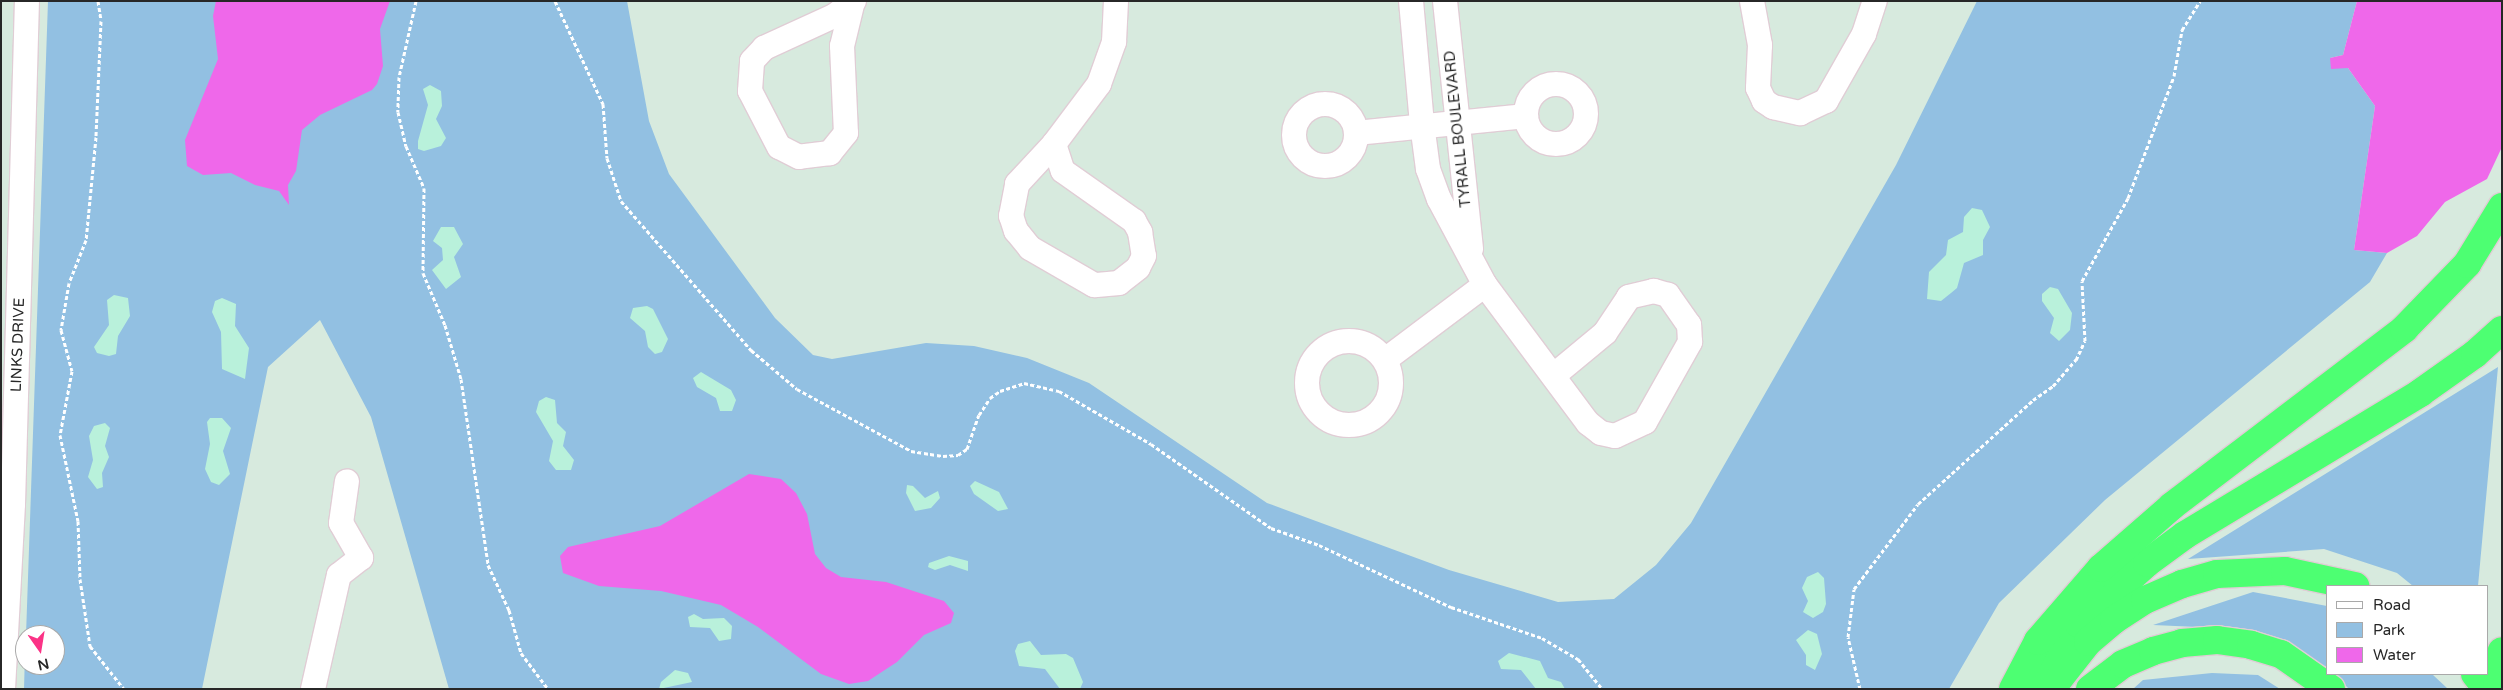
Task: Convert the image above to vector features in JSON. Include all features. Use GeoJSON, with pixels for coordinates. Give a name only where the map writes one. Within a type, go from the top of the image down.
{"type":"FeatureCollection","features":[{"type":"Feature","properties":{"kind":"highway"},"geometry":{"type":"LineString","coordinates":[[2013,689],[2038,641],[2108,562],[2172,506],[2404,329],[2467,264],[2502,207]]}},
{"type":"Feature","properties":{"kind":"highway"},"geometry":{"type":"LineString","coordinates":[[2029,689],[2051,655],[2079,624],[2147,563],[2184,535],[2420,393],[2475,354],[2502,330]]}},
{"type":"Feature","properties":{"kind":"highway"},"geometry":{"type":"LineString","coordinates":[[2051,689],[2088,642],[2114,620],[2145,600],[2182,584],[2217,574],[2285,570],[2351,585]]}},
{"type":"Feature","properties":{"kind":"highway"},"geometry":{"type":"LineString","coordinates":[[2090,689],[2123,664],[2153,651],[2182,643],[2217,640],[2251,645],[2281,654],[2331,689]]}},
{"type":"Feature","properties":{"kind":"highway"},"geometry":{"type":"LineString","coordinates":[[2497,689],[2502,651]]}},
{"type":"Feature","properties":{"kind":"highway"},"geometry":{"type":"LineString","coordinates":[[2476,675],[2486,689]]}},
{"type":"Feature","properties":{"kind":"street","name":"LINKS DRIVE"},"geometry":{"type":"LineString","coordinates":[[3,689],[14,504],[27,1]]}},
{"type":"Feature","properties":{"kind":"street"},"geometry":{"type":"LineString","coordinates":[[1054,144],[1063,171],[1134,221],[1140,232],[1144,256],[1138,268],[1119,283],[1094,285],[1030,248],[1016,231],[1011,216],[1017,184],[1054,144],[1085,106],[1110,61],[1116,1]]}},
{"type":"Feature","properties":{"kind":"street","name":"TYRALL BOULEVARD"},"geometry":{"type":"LineString","coordinates":[[1411,1],[1472,256]]}},
{"type":"Feature","properties":{"kind":"street","name":"TYRALL BOULEVARD"},"geometry":{"type":"LineString","coordinates":[[1445,1],[1439,123],[1428,168],[1439,199],[1472,256],[1486,285],[1553,376],[1588,423],[1601,433],[1615,436],[1631,432],[1645,422],[1690,342],[1689,325],[1668,295],[1654,291],[1629,297],[1605,333],[1553,376]]}},
{"type":"Feature","properties":{"kind":"street"},"geometry":{"type":"LineString","coordinates":[[1752,1],[1760,45],[1758,88],[1764,101],[1773,107],[1800,113],[1826,101],[1864,34],[1875,1]]}},
{"type":"Feature","properties":{"kind":"street"},"geometry":{"type":"LineString","coordinates":[[853,3],[842,46],[846,133],[830,153],[799,157],[779,147],[750,91],[752,61],[764,48],[853,3]]}},
{"type":"Feature","properties":{"kind":"street"},"geometry":{"type":"LineString","coordinates":[[1356,133],[1439,123],[1526,116]]}},
{"type":"Feature","properties":{"kind":"street"},"geometry":{"type":"LineString","coordinates":[[1384,360],[1486,285]]}},
{"type":"Feature","properties":{"kind":"street"},"geometry":{"type":"LineString","coordinates":[[312,689],[339,575],[361,558],[341,522],[348,481]]}},
{"type":"Feature","properties":{"kind":"path"},"geometry":{"type":"LineString","coordinates":[[98,1],[101,21],[98,120],[86,240],[69,283],[61,330],[72,371],[60,435],[78,522],[80,578],[90,646],[124,689]]}},
{"type":"Feature","properties":{"kind":"path"},"geometry":{"type":"LineString","coordinates":[[416,1],[399,77],[398,112],[406,146],[423,182],[423,273],[445,325],[461,380],[488,565],[509,610],[521,653],[548,689]]}},
{"type":"Feature","properties":{"kind":"path"},"geometry":{"type":"LineString","coordinates":[[555,1],[603,104],[608,166],[621,201],[751,350],[797,389],[911,451],[943,456],[958,455],[966,449],[979,416],[990,398],[1000,391],[1024,383],[1059,391],[1151,444],[1271,528],[1319,545],[1451,607],[1542,638],[1578,659],[1602,689]]}},
{"type":"Feature","properties":{"kind":"path"},"geometry":{"type":"LineString","coordinates":[[1860,689],[1848,637],[1854,589],[1918,504],[2033,400],[2053,386],[2076,360],[2085,341],[2082,281],[2128,198],[2174,76],[2182,30],[2200,1]]}},
{"type":"Feature","properties":{"kind":"green space"},"geometry":{"type":"Polygon","coordinates":[[[48,1],[627,1],[649,121],[669,174],[775,318],[813,355],[832,359],[926,343],[974,346],[1027,358],[1089,383],[1267,503],[1449,570],[1558,602],[1614,599],[1656,565],[1691,523],[1896,165],[1977,1],[2357,1],[2343,55],[2330,58],[2348,68],[2375,106],[2354,250],[2387,253],[2370,282],[2105,500],[1999,603],[1949,689],[449,689],[371,417],[320,320],[268,367],[202,689],[24,689],[24,675],[65,675],[65,625],[26,625],[48,1]]]}},
{"type":"Feature","properties":{"kind":"green space"},"geometry":{"type":"Polygon","coordinates":[[[2498,367],[2478,585],[2412,585],[2397,573],[2324,549],[2188,559],[2498,367]]]}},
{"type":"Feature","properties":{"kind":"green space"},"geometry":{"type":"Polygon","coordinates":[[[2253,592],[2326,606],[2326,667],[2243,629],[2153,625],[2253,592]]]}},
{"type":"Feature","properties":{"kind":"green space"},"geometry":{"type":"Polygon","coordinates":[[[2212,673],[2258,675],[2280,689],[2133,689],[2143,680],[2212,673]]]}},
{"type":"Feature","properties":{"kind":"green space"},"geometry":{"type":"Polygon","coordinates":[[[2335,675],[2433,675],[2448,689],[2349,689],[2335,675]]]}},
{"type":"Feature","properties":{"kind":"sand"},"geometry":{"type":"Polygon","coordinates":[[[430,85],[441,91],[442,106],[436,119],[446,138],[441,146],[424,151],[418,149],[418,141],[428,105],[423,89],[430,85]]]}},
{"type":"Feature","properties":{"kind":"sand"},"geometry":{"type":"Polygon","coordinates":[[[1972,208],[1982,210],[1990,227],[1983,240],[1983,255],[1964,263],[1957,288],[1941,301],[1927,299],[1929,272],[1946,255],[1948,240],[1963,232],[1964,217],[1972,208]]]}},
{"type":"Feature","properties":{"kind":"sand"},"geometry":{"type":"Polygon","coordinates":[[[441,227],[454,227],[463,244],[454,257],[461,277],[446,289],[432,270],[443,260],[442,248],[433,241],[441,227]]]}},
{"type":"Feature","properties":{"kind":"sand"},"geometry":{"type":"Polygon","coordinates":[[[2050,287],[2058,289],[2072,313],[2070,330],[2059,341],[2050,333],[2054,318],[2042,301],[2042,294],[2050,287]]]}},
{"type":"Feature","properties":{"kind":"sand"},"geometry":{"type":"Polygon","coordinates":[[[114,295],[128,298],[130,316],[118,336],[116,354],[109,356],[97,353],[94,347],[109,325],[107,300],[114,295]]]}},
{"type":"Feature","properties":{"kind":"sand"},"geometry":{"type":"Polygon","coordinates":[[[222,298],[236,304],[235,326],[249,348],[245,379],[222,369],[221,332],[212,312],[215,301],[222,298]]]}},
{"type":"Feature","properties":{"kind":"sand"},"geometry":{"type":"Polygon","coordinates":[[[647,306],[653,309],[668,339],[662,352],[655,354],[648,347],[645,331],[630,318],[633,308],[647,306]]]}},
{"type":"Feature","properties":{"kind":"sand"},"geometry":{"type":"Polygon","coordinates":[[[701,372],[731,390],[736,400],[732,411],[720,411],[716,398],[697,387],[693,378],[701,372]]]}},
{"type":"Feature","properties":{"kind":"sand"},"geometry":{"type":"Polygon","coordinates":[[[546,397],[555,400],[557,423],[566,432],[563,446],[574,460],[571,470],[556,470],[549,461],[553,441],[536,412],[539,401],[546,397]]]}},
{"type":"Feature","properties":{"kind":"sand"},"geometry":{"type":"Polygon","coordinates":[[[210,418],[222,418],[231,428],[223,451],[230,474],[219,485],[211,482],[205,469],[210,444],[207,422],[210,418]]]}},
{"type":"Feature","properties":{"kind":"sand"},"geometry":{"type":"Polygon","coordinates":[[[105,423],[110,428],[105,446],[109,457],[102,473],[103,487],[97,489],[88,477],[93,460],[89,436],[94,426],[105,423]]]}},
{"type":"Feature","properties":{"kind":"sand"},"geometry":{"type":"Polygon","coordinates":[[[975,481],[999,492],[1008,509],[998,511],[974,494],[970,486],[975,481]]]}},
{"type":"Feature","properties":{"kind":"sand"},"geometry":{"type":"Polygon","coordinates":[[[907,485],[913,486],[925,498],[938,491],[940,498],[931,508],[915,511],[906,493],[907,485]]]}},
{"type":"Feature","properties":{"kind":"sand"},"geometry":{"type":"Polygon","coordinates":[[[949,556],[968,561],[968,571],[950,565],[935,570],[928,567],[929,563],[949,556]]]}},
{"type":"Feature","properties":{"kind":"sand"},"geometry":{"type":"Polygon","coordinates":[[[1818,572],[1824,578],[1826,604],[1823,612],[1813,618],[1803,612],[1808,601],[1802,588],[1807,577],[1818,572]]]}},
{"type":"Feature","properties":{"kind":"sand"},"geometry":{"type":"Polygon","coordinates":[[[694,614],[703,619],[724,618],[732,626],[731,639],[719,641],[710,628],[690,627],[688,617],[694,614]]]}},
{"type":"Feature","properties":{"kind":"sand"},"geometry":{"type":"Polygon","coordinates":[[[1808,630],[1817,634],[1822,654],[1815,670],[1806,665],[1806,655],[1796,640],[1808,630]]]}},
{"type":"Feature","properties":{"kind":"sand"},"geometry":{"type":"Polygon","coordinates":[[[1030,641],[1041,655],[1066,654],[1073,658],[1083,682],[1080,689],[1060,689],[1045,669],[1019,666],[1015,651],[1018,644],[1030,641]]]}},
{"type":"Feature","properties":{"kind":"sand"},"geometry":{"type":"Polygon","coordinates":[[[1509,653],[1540,661],[1548,678],[1561,682],[1565,689],[1536,689],[1521,670],[1501,669],[1498,661],[1509,653]]]}},
{"type":"Feature","properties":{"kind":"sand"},"geometry":{"type":"Polygon","coordinates":[[[675,670],[688,673],[692,682],[659,689],[661,682],[675,670]]]}},
{"type":"Feature","properties":{"kind":"water"},"geometry":{"type":"Polygon","coordinates":[[[216,1],[390,1],[380,29],[383,66],[377,84],[372,90],[320,115],[302,130],[296,171],[288,185],[289,205],[279,191],[255,185],[231,173],[203,175],[187,166],[185,140],[218,59],[213,16],[216,1]]]}},
{"type":"Feature","properties":{"kind":"water"},"geometry":{"type":"Polygon","coordinates":[[[2357,1],[2502,1],[2502,147],[2487,179],[2445,202],[2417,236],[2387,253],[2354,250],[2375,106],[2348,68],[2331,69],[2330,58],[2343,55],[2357,1]]]}},
{"type":"Feature","properties":{"kind":"water"},"geometry":{"type":"Polygon","coordinates":[[[749,474],[781,479],[796,493],[807,514],[815,554],[826,568],[841,577],[886,582],[944,601],[954,613],[951,623],[924,635],[897,662],[868,681],[849,684],[821,674],[758,627],[721,605],[661,591],[599,586],[563,573],[560,556],[568,547],[660,526],[749,474]]]}}]}
